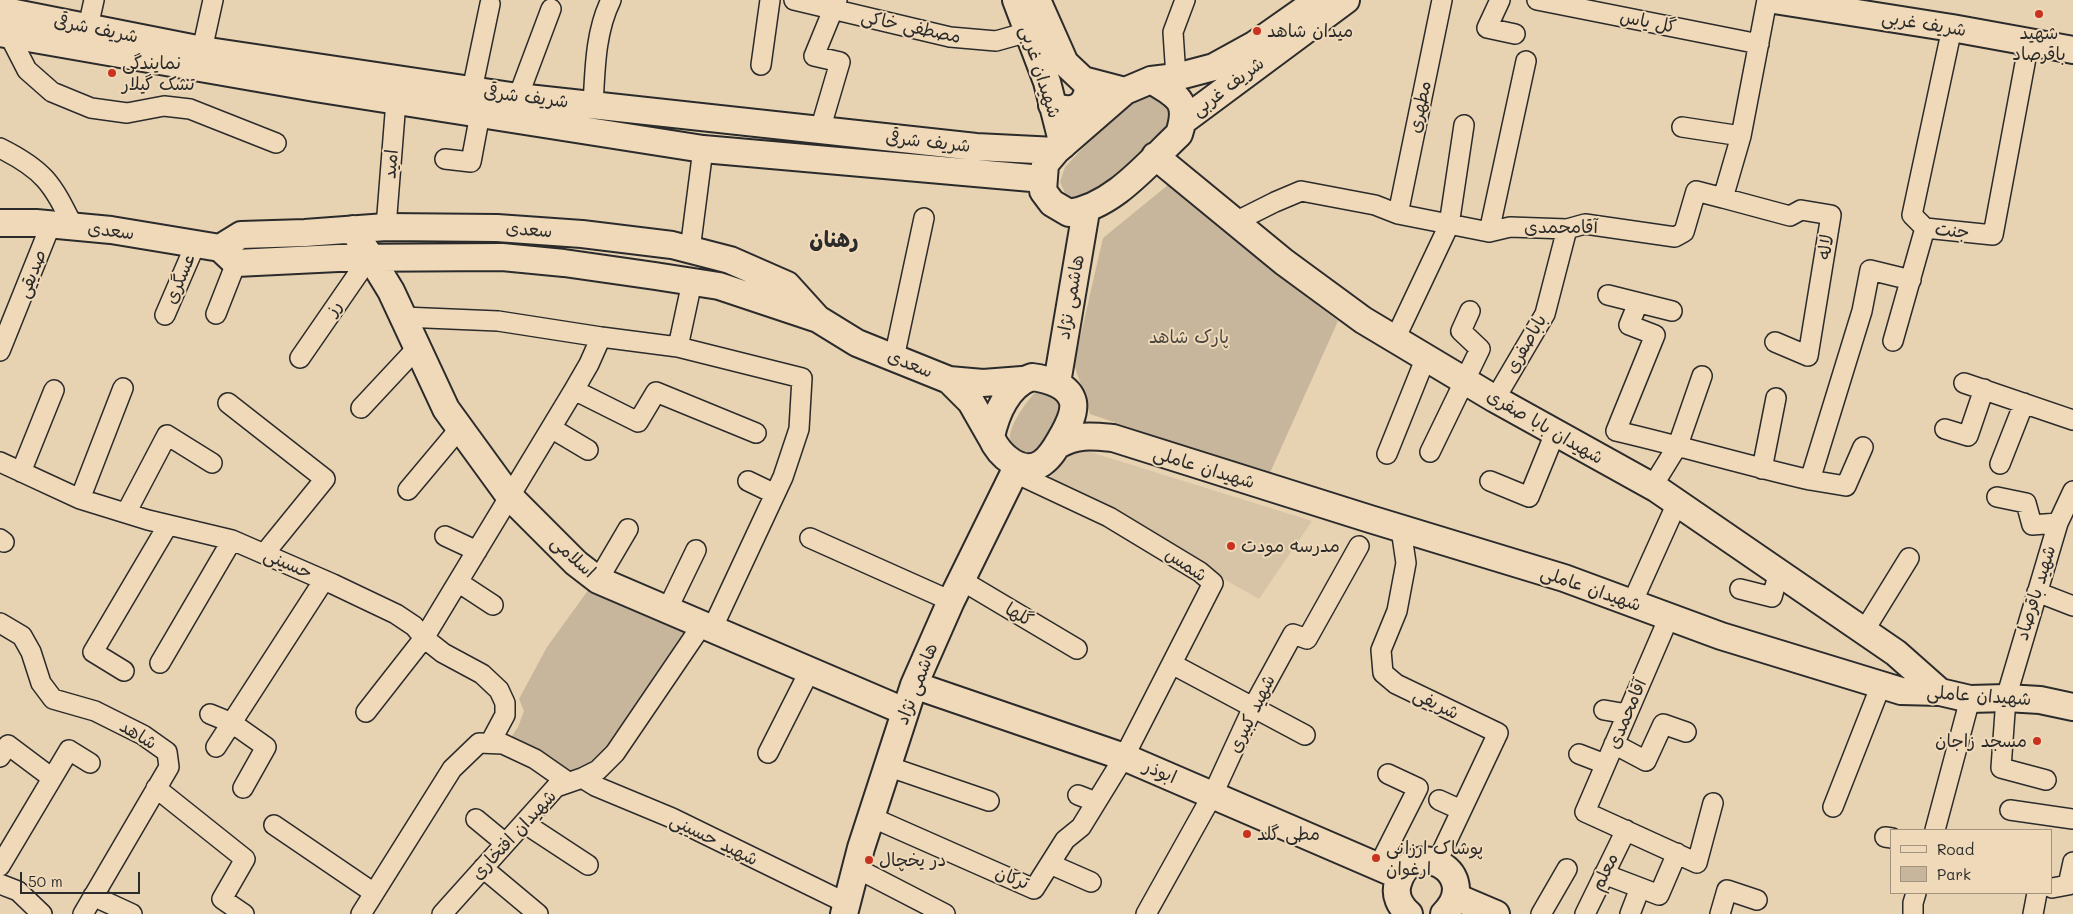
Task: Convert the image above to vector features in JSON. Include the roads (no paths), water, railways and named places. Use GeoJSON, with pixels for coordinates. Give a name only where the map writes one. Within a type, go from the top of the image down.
{"type":"FeatureCollection","features":[{"type":"Feature","properties":{"kind":"street"},"geometry":{"type":"LineString","coordinates":[[88,27],[94,0]]}},
{"type":"Feature","properties":{"kind":"street"},"geometry":{"type":"LineString","coordinates":[[202,50],[214,0]]}},
{"type":"Feature","properties":{"kind":"street"},"geometry":{"type":"LineString","coordinates":[[592,106],[596,56],[606,9],[611,0]]}},
{"type":"Feature","properties":{"kind":"street"},"geometry":{"type":"LineString","coordinates":[[762,65],[770,0]]}},
{"type":"Feature","properties":{"kind":"street","name":"مصطفی خاکی"},"geometry":{"type":"LineString","coordinates":[[794,0],[834,5],[950,37],[996,41],[1028,32]]}},
{"type":"Feature","properties":{"kind":"street","name":"شهیدان غربی"},"geometry":{"type":"LineString","coordinates":[[1016,0],[1046,82],[1060,148]]}},
{"type":"Feature","properties":{"kind":"street","name":"شهیدان غربی"},"geometry":{"type":"LineString","coordinates":[[1037,0],[1065,63],[1083,80],[1125,91]]}},
{"type":"Feature","properties":{"kind":"street"},"geometry":{"type":"LineString","coordinates":[[1176,77],[1173,32],[1184,0]]}},
{"type":"Feature","properties":{"kind":"street","name":"شریف غربی"},"geometry":{"type":"LineString","coordinates":[[1183,121],[1254,45],[1318,0]]}},
{"type":"Feature","properties":{"kind":"street","name":"شریف غربی"},"geometry":{"type":"LineString","coordinates":[[1151,80],[1176,77],[1223,76],[1346,0]]}},
{"type":"Feature","properties":{"kind":"street","name":"مطهری"},"geometry":{"type":"LineString","coordinates":[[1398,214],[1442,0]]}},
{"type":"Feature","properties":{"kind":"street"},"geometry":{"type":"LineString","coordinates":[[1500,0],[1487,28],[1515,34]]}},
{"type":"Feature","properties":{"kind":"street","name":"گل یاس"},"geometry":{"type":"LineString","coordinates":[[1537,0],[1759,44]]}},
{"type":"Feature","properties":{"kind":"street"},"geometry":{"type":"LineString","coordinates":[[1723,198],[1741,136],[1767,0]]}},
{"type":"Feature","properties":{"kind":"street","name":"شریف غربی"},"geometry":{"type":"LineString","coordinates":[[1774,0],[1952,28],[2073,50]]}},
{"type":"Feature","properties":{"kind":"street","name":"شریف غربی"},"geometry":{"type":"LineString","coordinates":[[1862,0],[2073,34]]}},
{"type":"Feature","properties":{"kind":"street"},"geometry":{"type":"LineString","coordinates":[[445,159],[471,162],[476,102],[490,4]]}},
{"type":"Feature","properties":{"kind":"street"},"geometry":{"type":"LineString","coordinates":[[820,130],[840,62],[814,56],[834,5]]}},
{"type":"Feature","properties":{"kind":"street"},"geometry":{"type":"LineString","coordinates":[[518,97],[551,9]]}},
{"type":"Feature","properties":{"kind":"street","name":"شریف شرقی"},"geometry":{"type":"LineString","coordinates":[[0,10],[476,102],[703,149],[1043,179]]}},
{"type":"Feature","properties":{"kind":"street","name":"جنت"},"geometry":{"type":"LineString","coordinates":[[1952,28],[1912,215],[1925,228],[1993,235],[2029,42]]}},
{"type":"Feature","properties":{"kind":"street"},"geometry":{"type":"LineString","coordinates":[[4,34],[27,70],[52,92],[91,108],[127,113],[164,106],[190,109],[276,143]]}},
{"type":"Feature","properties":{"kind":"street","name":"شریف شرقی"},"geometry":{"type":"LineString","coordinates":[[4,34],[396,101],[476,102],[518,97],[976,147],[1060,148]]}},
{"type":"Feature","properties":{"kind":"street"},"geometry":{"type":"LineString","coordinates":[[1489,232],[1526,61]]}},
{"type":"Feature","properties":{"kind":"street"},"geometry":{"type":"LineString","coordinates":[[1151,80],[1178,97],[1184,112],[1183,121],[1179,134],[1118,192],[1077,212],[1052,203],[1043,191],[1045,164],[1060,148],[1125,91],[1151,80]]}},
{"type":"Feature","properties":{"kind":"street"},"geometry":{"type":"LineString","coordinates":[[1052,104],[1062,110],[1074,109],[1083,103],[1088,93],[1088,82]]}},
{"type":"Feature","properties":{"kind":"street","name":"امید"},"geometry":{"type":"LineString","coordinates":[[386,227],[396,101]]}},
{"type":"Feature","properties":{"kind":"street"},"geometry":{"type":"LineString","coordinates":[[1395,339],[1449,225],[1464,125]]}},
{"type":"Feature","properties":{"kind":"street"},"geometry":{"type":"LineString","coordinates":[[1682,127],[1741,136]]}},
{"type":"Feature","properties":{"kind":"street"},"geometry":{"type":"LineString","coordinates":[[0,148],[40,172],[57,192],[62,225]]}},
{"type":"Feature","properties":{"kind":"street"},"geometry":{"type":"LineString","coordinates":[[403,317],[498,321],[601,338],[678,347],[692,282],[690,250],[703,149]]}},
{"type":"Feature","properties":{"kind":"street","name":"شهیدان بابا صفری"},"geometry":{"type":"LineString","coordinates":[[1155,156],[1300,274],[1363,320],[1677,503],[1896,653],[1940,692]]}},
{"type":"Feature","properties":{"kind":"street","name":"آقامحمدی"},"geometry":{"type":"LineString","coordinates":[[1235,222],[1301,191],[1376,206],[1398,214],[1489,232],[1510,227],[1567,229],[1585,224],[1674,237],[1684,232],[1696,191],[1723,198]]}},
{"type":"Feature","properties":{"kind":"street","name":"لاله"},"geometry":{"type":"LineString","coordinates":[[1723,198],[1790,216],[1802,210],[1831,215],[1808,356],[1776,342]]}},
{"type":"Feature","properties":{"kind":"street","name":"هاشمی نژاد"},"geometry":{"type":"LineString","coordinates":[[1049,386],[1077,212]]}},
{"type":"Feature","properties":{"kind":"street"},"geometry":{"type":"LineString","coordinates":[[894,358],[924,218]]}},
{"type":"Feature","properties":{"kind":"street","name":"سعدی"},"geometry":{"type":"LineString","coordinates":[[0,223],[62,225],[111,230],[217,251],[369,258],[502,257],[564,262],[719,286],[818,319],[857,343],[949,380]]}},
{"type":"Feature","properties":{"kind":"street","name":"صدیقی"},"geometry":{"type":"LineString","coordinates":[[0,351],[62,225]]}},
{"type":"Feature","properties":{"kind":"street","name":"سعدی"},"geometry":{"type":"LineString","coordinates":[[217,251],[241,235],[305,233],[386,227],[497,228],[582,234],[672,245],[730,260],[787,285],[818,319]]}},
{"type":"Feature","properties":{"kind":"street"},"geometry":{"type":"LineString","coordinates":[[1893,340],[1925,228]]}},
{"type":"Feature","properties":{"kind":"street","name":"باباصفری"},"geometry":{"type":"LineString","coordinates":[[1495,398],[1545,314],[1567,229]]}},
{"type":"Feature","properties":{"kind":"street","name":"اسلامی"},"geometry":{"type":"LineString","coordinates":[[352,230],[391,291],[446,409],[510,497],[576,563],[598,580],[904,711]]}},
{"type":"Feature","properties":{"kind":"street"},"geometry":{"type":"LineString","coordinates":[[216,314],[217,251]]}},
{"type":"Feature","properties":{"kind":"street","name":"عسگری"},"geometry":{"type":"LineString","coordinates":[[165,315],[217,251]]}},
{"type":"Feature","properties":{"kind":"street","name":"رز"},"geometry":{"type":"LineString","coordinates":[[300,358],[369,258]]}},
{"type":"Feature","properties":{"kind":"street"},"geometry":{"type":"LineString","coordinates":[[1810,480],[1862,311],[1870,270],[1911,280]]}},
{"type":"Feature","properties":{"kind":"street"},"geometry":{"type":"LineString","coordinates":[[1608,295],[1672,311]]}},
{"type":"Feature","properties":{"kind":"street"},"geometry":{"type":"LineString","coordinates":[[1638,303],[1629,325],[1654,335],[1616,431],[1678,445],[1762,469],[1846,486],[1862,447]]}},
{"type":"Feature","properties":{"kind":"street"},"geometry":{"type":"LineString","coordinates":[[1430,452],[1480,349],[1461,331],[1470,311]]}},
{"type":"Feature","properties":{"kind":"street"},"geometry":{"type":"LineString","coordinates":[[366,712],[424,638],[574,390],[601,338]]}},
{"type":"Feature","properties":{"kind":"street","name":"شهیدان افتخاری"},"geometry":{"type":"LineString","coordinates":[[442,914],[556,787],[598,770],[615,753],[707,627],[774,494],[800,429],[802,378],[678,347]]}},
{"type":"Feature","properties":{"kind":"street"},"geometry":{"type":"LineString","coordinates":[[362,408],[417,348]]}},
{"type":"Feature","properties":{"kind":"street"},"geometry":{"type":"LineString","coordinates":[[1388,454],[1426,357]]}},
{"type":"Feature","properties":{"kind":"street"},"geometry":{"type":"LineString","coordinates":[[1652,487],[1678,445],[1702,376]]}},
{"type":"Feature","properties":{"kind":"street"},"geometry":{"type":"LineString","coordinates":[[949,380],[1049,386],[1072,411],[1068,428],[1051,456],[1041,464],[1031,468],[1016,468],[996,448],[971,402],[949,380]]}},
{"type":"Feature","properties":{"kind":"street"},"geometry":{"type":"LineString","coordinates":[[1964,383],[2073,420]]}},
{"type":"Feature","properties":{"kind":"street"},"geometry":{"type":"LineString","coordinates":[[991,437],[994,423],[1005,400],[1013,389],[1049,386]]}},
{"type":"Feature","properties":{"kind":"street","name":"شهیدان عاملی"},"geometry":{"type":"LineString","coordinates":[[1049,386],[1113,438]]}},
{"type":"Feature","properties":{"kind":"street"},"geometry":{"type":"LineString","coordinates":[[80,499],[123,388]]}},
{"type":"Feature","properties":{"kind":"street"},"geometry":{"type":"LineString","coordinates":[[1945,429],[1968,436],[1984,389]]}},
{"type":"Feature","properties":{"kind":"street"},"geometry":{"type":"LineString","coordinates":[[21,472],[54,390]]}},
{"type":"Feature","properties":{"kind":"street"},"geometry":{"type":"LineString","coordinates":[[574,390],[638,422],[656,392],[756,433]]}},
{"type":"Feature","properties":{"kind":"street"},"geometry":{"type":"LineString","coordinates":[[1762,469],[1776,398]]}},
{"type":"Feature","properties":{"kind":"street"},"geometry":{"type":"LineString","coordinates":[[228,403],[325,479],[264,554]]}},
{"type":"Feature","properties":{"kind":"street"},"geometry":{"type":"LineString","coordinates":[[2000,464],[2024,403]]}},
{"type":"Feature","properties":{"kind":"street"},"geometry":{"type":"LineString","coordinates":[[408,490],[460,428]]}},
{"type":"Feature","properties":{"kind":"street"},"geometry":{"type":"LineString","coordinates":[[551,428],[588,450]]}},
{"type":"Feature","properties":{"kind":"street"},"geometry":{"type":"LineString","coordinates":[[1490,480],[1529,497],[1555,433]]}},
{"type":"Feature","properties":{"kind":"street"},"geometry":{"type":"LineString","coordinates":[[126,513],[167,435],[212,463]]}},
{"type":"Feature","properties":{"kind":"street","name":"شهیدان عاملی"},"geometry":{"type":"LineString","coordinates":[[1058,445],[1069,438],[1083,435],[1113,438],[1564,578],[1721,636],[1901,691],[1940,692],[1970,699],[2006,698],[2040,700],[2073,707]]}},
{"type":"Feature","properties":{"kind":"street","name":"حسینی"},"geometry":{"type":"LineString","coordinates":[[0,462],[80,499],[168,525],[232,540],[396,614],[414,626],[424,638],[443,653],[482,674],[499,690],[505,703],[505,715],[490,744]]}},
{"type":"Feature","properties":{"kind":"street","name":"هاشمی نژاد"},"geometry":{"type":"LineString","coordinates":[[845,909],[871,817],[914,685],[956,591],[1016,468]]}},
{"type":"Feature","properties":{"kind":"street","name":"شمس"},"geometry":{"type":"LineString","coordinates":[[1016,468],[1109,517],[1200,572],[1213,583],[1124,757]]}},
{"type":"Feature","properties":{"kind":"street"},"geometry":{"type":"LineString","coordinates":[[748,481],[774,494]]}},
{"type":"Feature","properties":{"kind":"street","name":"شهید باقرصاد"},"geometry":{"type":"LineString","coordinates":[[2046,780],[2001,768],[2006,698],[2058,523],[2073,491]]}},
{"type":"Feature","properties":{"kind":"street"},"geometry":{"type":"LineString","coordinates":[[1997,498],[2026,503],[2032,525],[2058,523]]}},
{"type":"Feature","properties":{"kind":"street"},"geometry":{"type":"LineString","coordinates":[[1632,603],[1677,503]]}},
{"type":"Feature","properties":{"kind":"street"},"geometry":{"type":"LineString","coordinates":[[124,672],[93,652],[168,525]]}},
{"type":"Feature","properties":{"kind":"street","name":"شریفی"},"geometry":{"type":"LineString","coordinates":[[1401,528],[1406,562],[1397,611],[1380,650],[1383,673],[1396,684],[1498,734],[1437,862]]}},
{"type":"Feature","properties":{"kind":"street"},"geometry":{"type":"LineString","coordinates":[[598,580],[628,529]]}},
{"type":"Feature","properties":{"kind":"street"},"geometry":{"type":"LineString","coordinates":[[446,536],[477,551]]}},
{"type":"Feature","properties":{"kind":"street","name":"گلها"},"geometry":{"type":"LineString","coordinates":[[810,538],[956,591],[1077,649]]}},
{"type":"Feature","properties":{"kind":"street"},"geometry":{"type":"LineString","coordinates":[[160,663],[232,540]]}},
{"type":"Feature","properties":{"kind":"street","name":"شهید کبیری"},"geometry":{"type":"LineString","coordinates":[[1146,914],[1213,794],[1253,707],[1293,634],[1307,639],[1359,546]]}},
{"type":"Feature","properties":{"kind":"street"},"geometry":{"type":"LineString","coordinates":[[668,610],[696,550]]}},
{"type":"Feature","properties":{"kind":"street"},"geometry":{"type":"LineString","coordinates":[[1864,631],[1909,558]]}},
{"type":"Feature","properties":{"kind":"street"},"geometry":{"type":"LineString","coordinates":[[1740,589],[1772,597],[1779,572]]}},
{"type":"Feature","properties":{"kind":"street"},"geometry":{"type":"LineString","coordinates":[[216,747],[324,580]]}},
{"type":"Feature","properties":{"kind":"street"},"geometry":{"type":"LineString","coordinates":[[458,582],[494,605]]}},
{"type":"Feature","properties":{"kind":"street"},"geometry":{"type":"LineString","coordinates":[[2037,592],[2073,606]]}},
{"type":"Feature","properties":{"kind":"street","name":"آقامحمدی"},"geometry":{"type":"LineString","coordinates":[[1626,830],[1585,812],[1669,617]]}},
{"type":"Feature","properties":{"kind":"street","name":"شاهد"},"geometry":{"type":"LineString","coordinates":[[0,623],[22,636],[31,652],[41,683],[53,698],[94,711],[143,735],[167,752],[169,767],[83,914]]}},
{"type":"Feature","properties":{"kind":"street"},"geometry":{"type":"LineString","coordinates":[[1172,664],[1305,735]]}},
{"type":"Feature","properties":{"kind":"street"},"geometry":{"type":"LineString","coordinates":[[768,753],[810,670]]}},
{"type":"Feature","properties":{"kind":"street","name":"ابوذر"},"geometry":{"type":"LineString","coordinates":[[914,685],[1124,757],[1389,871]]}},
{"type":"Feature","properties":{"kind":"street"},"geometry":{"type":"LineString","coordinates":[[1834,807],[1881,685]]}},
{"type":"Feature","properties":{"kind":"street"},"geometry":{"type":"LineString","coordinates":[[1935,829],[1970,699]]}},
{"type":"Feature","properties":{"kind":"street"},"geometry":{"type":"LineString","coordinates":[[1604,710],[1627,714]]}},
{"type":"Feature","properties":{"kind":"street"},"geometry":{"type":"LineString","coordinates":[[210,714],[232,723],[266,748],[243,788]]}},
{"type":"Feature","properties":{"kind":"street"},"geometry":{"type":"LineString","coordinates":[[1614,744],[1646,761],[1663,724],[1686,732]]}},
{"type":"Feature","properties":{"kind":"street"},"geometry":{"type":"LineString","coordinates":[[361,914],[452,769],[479,743],[503,744],[575,780]]}},
{"type":"Feature","properties":{"kind":"street"},"geometry":{"type":"LineString","coordinates":[[0,757],[8,745],[52,778]]}},
{"type":"Feature","properties":{"kind":"street"},"geometry":{"type":"LineString","coordinates":[[0,866],[69,750],[90,763]]}},
{"type":"Feature","properties":{"kind":"street"},"geometry":{"type":"LineString","coordinates":[[1579,754],[1605,764]]}},
{"type":"Feature","properties":{"kind":"street","name":"ترکان"},"geometry":{"type":"LineString","coordinates":[[871,817],[1034,890],[1065,840],[1081,827],[1124,757]]}},
{"type":"Feature","properties":{"kind":"street"},"geometry":{"type":"LineString","coordinates":[[887,766],[989,801]]}},
{"type":"Feature","properties":{"kind":"street"},"geometry":{"type":"LineString","coordinates":[[1388,774],[1418,788],[1389,871],[1397,887],[1398,899],[1403,909],[1409,914]]}},
{"type":"Feature","properties":{"kind":"street","name":"شهید حسینی"},"geometry":{"type":"LineString","coordinates":[[575,780],[672,818],[845,909]]}},
{"type":"Feature","properties":{"kind":"street"},"geometry":{"type":"LineString","coordinates":[[156,788],[245,859],[222,899],[244,914]]}},
{"type":"Feature","properties":{"kind":"street"},"geometry":{"type":"LineString","coordinates":[[1078,795],[1096,802]]}},
{"type":"Feature","properties":{"kind":"street"},"geometry":{"type":"LineString","coordinates":[[1439,800],[1461,810]]}},
{"type":"Feature","properties":{"kind":"street"},"geometry":{"type":"LineString","coordinates":[[1626,830],[1697,862],[1713,803]]}},
{"type":"Feature","properties":{"kind":"street"},"geometry":{"type":"LineString","coordinates":[[2010,810],[2073,819]]}},
{"type":"Feature","properties":{"kind":"street"},"geometry":{"type":"LineString","coordinates":[[476,819],[505,843]]}},
{"type":"Feature","properties":{"kind":"street"},"geometry":{"type":"LineString","coordinates":[[524,823],[588,865]]}},
{"type":"Feature","properties":{"kind":"street"},"geometry":{"type":"LineString","coordinates":[[274,825],[374,892]]}},
{"type":"Feature","properties":{"kind":"street","name":"معلم"},"geometry":{"type":"LineString","coordinates":[[1585,914],[1626,830]]}},
{"type":"Feature","properties":{"kind":"street"},"geometry":{"type":"LineString","coordinates":[[1604,874],[1659,895],[1677,854]]}},
{"type":"Feature","properties":{"kind":"street"},"geometry":{"type":"LineString","coordinates":[[1389,871],[1406,868],[1416,862],[1426,860],[1437,862],[1453,876],[1456,886],[1450,905],[1496,914]]}},
{"type":"Feature","properties":{"kind":"street"},"geometry":{"type":"LineString","coordinates":[[2053,888],[2068,885],[2073,862]]}},
{"type":"Feature","properties":{"kind":"street"},"geometry":{"type":"LineString","coordinates":[[1050,864],[1091,882]]}},
{"type":"Feature","properties":{"kind":"street"},"geometry":{"type":"LineString","coordinates":[[483,868],[538,914]]}},
{"type":"Feature","properties":{"kind":"street"},"geometry":{"type":"LineString","coordinates":[[856,868],[945,914]]}},
{"type":"Feature","properties":{"kind":"street"},"geometry":{"type":"LineString","coordinates":[[1541,914],[1567,869]]}},
{"type":"Feature","properties":{"kind":"street"},"geometry":{"type":"LineString","coordinates":[[0,884],[18,892],[42,914]]}},
{"type":"Feature","properties":{"kind":"street"},"geometry":{"type":"LineString","coordinates":[[1630,914],[1640,888]]}},
{"type":"Feature","properties":{"kind":"street"},"geometry":{"type":"LineString","coordinates":[[1720,914],[1727,890],[1757,900]]}},
{"type":"Feature","properties":{"kind":"street"},"geometry":{"type":"LineString","coordinates":[[1913,914],[1916,894]]}},
{"type":"Feature","properties":{"kind":"street"},"geometry":{"type":"LineString","coordinates":[[2033,914],[2037,894]]}},
{"type":"Feature","properties":{"kind":"street"},"geometry":{"type":"LineString","coordinates":[[93,896],[132,914]]}},
{"type":"Feature","properties":{"kind":"place","name":"شهید باقرصاد"},"geometry":{"type":"Point","coordinates":[2039,14]}},
{"type":"Feature","properties":{"kind":"place","name":"میدان شاهد"},"geometry":{"type":"Point","coordinates":[1257,31]}},
{"type":"Feature","properties":{"kind":"place","name":"نمایندگی تشک گیلار"},"geometry":{"type":"Point","coordinates":[112,73]}},
{"type":"Feature","properties":{"kind":"place","name":"مدرسه مودت"},"geometry":{"type":"Point","coordinates":[1231,546]}},
{"type":"Feature","properties":{"kind":"place","name":"مسجد زاجان"},"geometry":{"type":"Point","coordinates":[2037,741]}},
{"type":"Feature","properties":{"kind":"place","name":"مطی گلد"},"geometry":{"type":"Point","coordinates":[1247,834]}},
{"type":"Feature","properties":{"kind":"place","name":"پوشاک ارزانی ارغوان"},"geometry":{"type":"Point","coordinates":[1376,858]}},
{"type":"Feature","properties":{"kind":"place","name":"در یخچال"},"geometry":{"type":"Point","coordinates":[869,860]}},
{"type":"Feature","properties":{"kind":"district","name":"رهنان"},"geometry":{"type":"Point","coordinates":[834,240]}},
{"type":"Feature","properties":{"kind":"park label","name":"پارک شاهد"},"geometry":{"type":"Point","coordinates":[1189,337]}}]}
